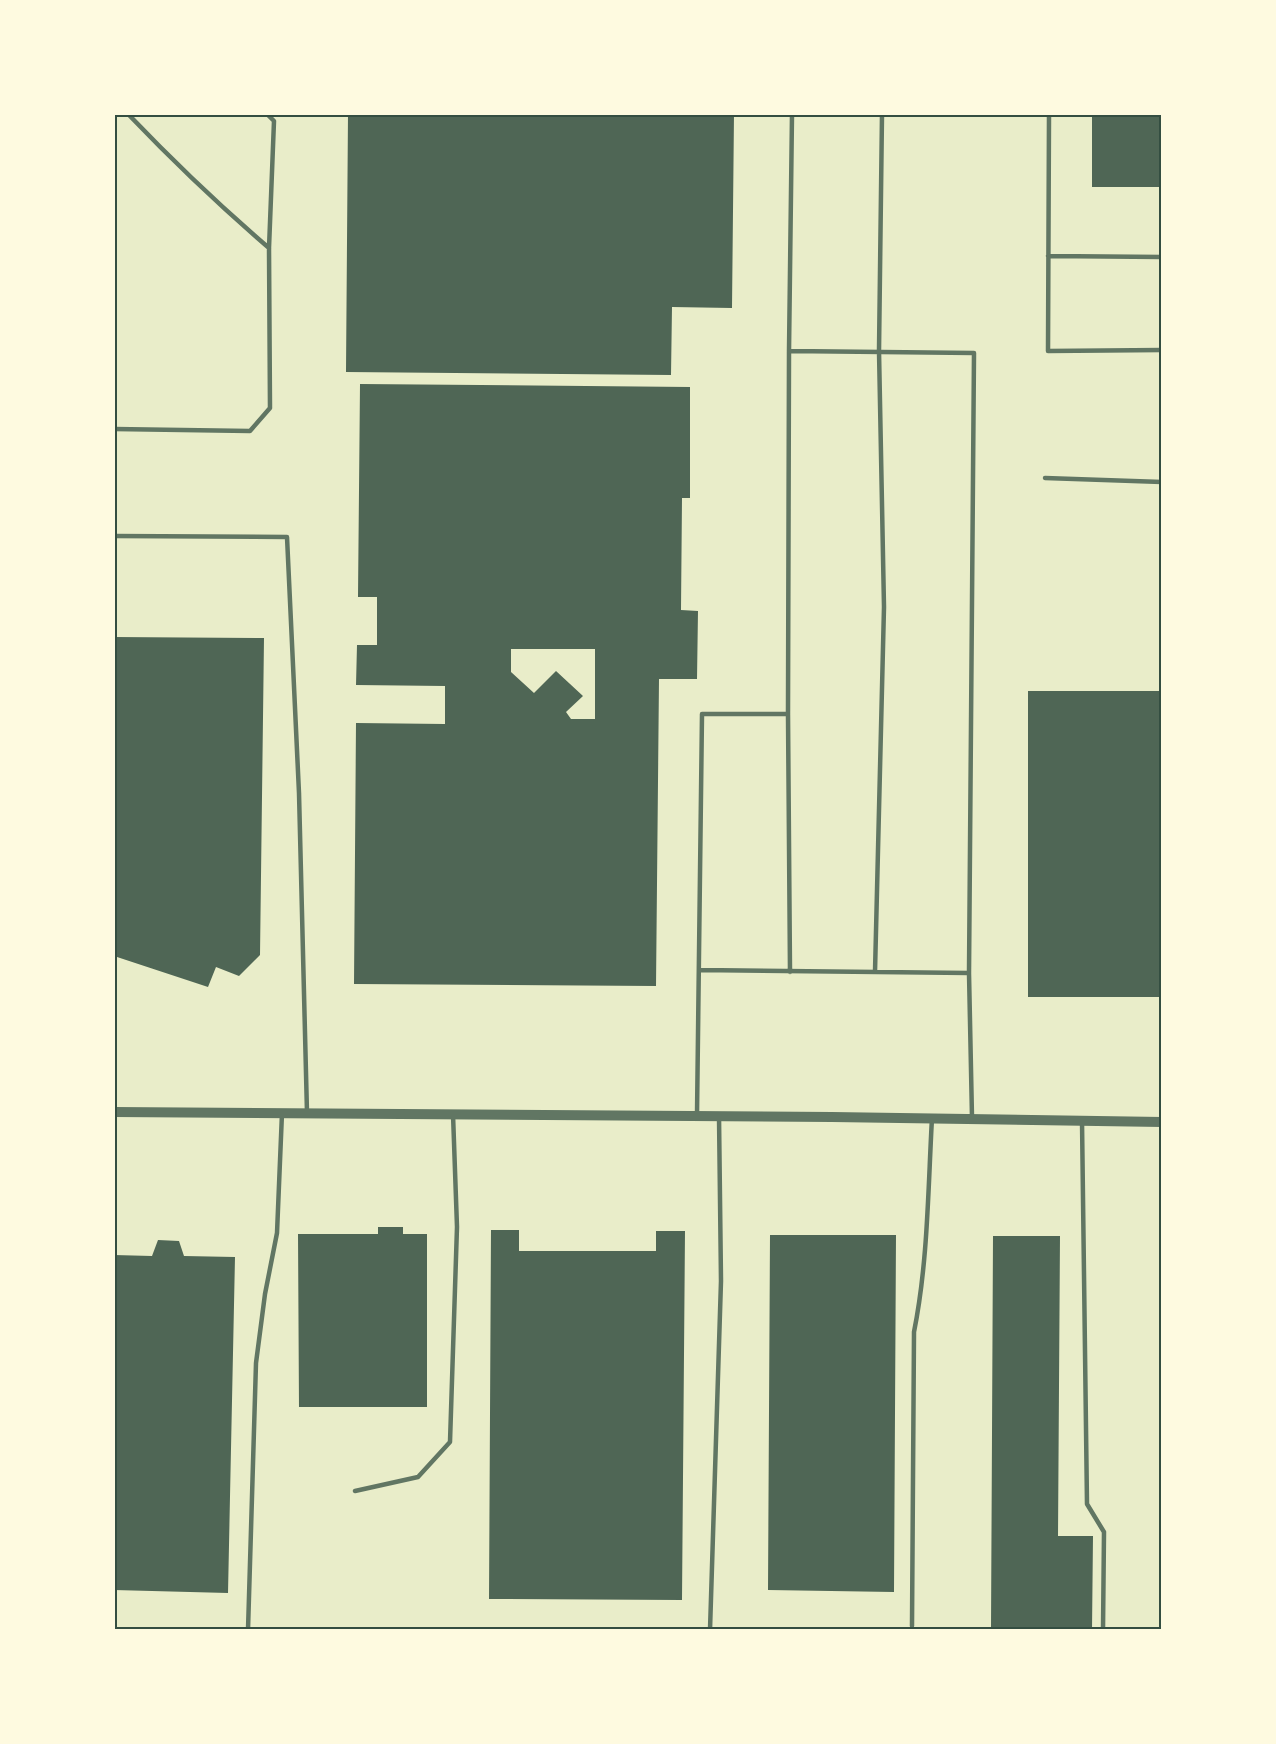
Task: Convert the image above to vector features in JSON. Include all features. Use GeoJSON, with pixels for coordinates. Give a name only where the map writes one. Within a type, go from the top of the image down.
{"type":"FeatureCollection","features":[{"type":"Feature","properties":{"kind":"street"},"geometry":{"type":"LineString","coordinates":[[114,1112],[697,1115],[1162,1122]]}},
{"type":"Feature","properties":{"kind":"lane"},"geometry":{"type":"LineString","coordinates":[[128,114],[269,248]]}},
{"type":"Feature","properties":{"kind":"lane"},"geometry":{"type":"LineString","coordinates":[[114,429],[250,431],[270,408],[269,248],[274,121],[267,114]]}},
{"type":"Feature","properties":{"kind":"lane"},"geometry":{"type":"LineString","coordinates":[[790,972],[788,714],[792,114]]}},
{"type":"Feature","properties":{"kind":"lane"},"geometry":{"type":"LineString","coordinates":[[875,972],[884,607],[879,351],[882,114]]}},
{"type":"Feature","properties":{"kind":"lane"},"geometry":{"type":"LineString","coordinates":[[1049,114],[1048,351],[1162,350]]}},
{"type":"Feature","properties":{"kind":"lane"},"geometry":{"type":"LineString","coordinates":[[1048,256],[1162,257]]}},
{"type":"Feature","properties":{"kind":"lane"},"geometry":{"type":"LineString","coordinates":[[789,351],[974,353],[969,973],[972,1119]]}},
{"type":"Feature","properties":{"kind":"lane"},"geometry":{"type":"LineString","coordinates":[[1045,478],[1162,482]]}},
{"type":"Feature","properties":{"kind":"lane"},"geometry":{"type":"LineString","coordinates":[[114,536],[287,537],[299,793],[307,1113]]}},
{"type":"Feature","properties":{"kind":"lane"},"geometry":{"type":"LineString","coordinates":[[697,1115],[702,714],[788,714]]}},
{"type":"Feature","properties":{"kind":"lane"},"geometry":{"type":"LineString","coordinates":[[699,970],[969,973]]}},
{"type":"Feature","properties":{"kind":"lane"},"geometry":{"type":"LineString","coordinates":[[249,1630],[256,1363],[277,1233],[282,1113]]}},
{"type":"Feature","properties":{"kind":"lane"},"geometry":{"type":"LineString","coordinates":[[355,1491],[418,1477],[450,1442],[457,1227],[453,1114]]}},
{"type":"Feature","properties":{"kind":"lane"},"geometry":{"type":"LineString","coordinates":[[710,1630],[721,1281],[719,1116]]}},
{"type":"Feature","properties":{"kind":"lane"},"geometry":{"type":"LineString","coordinates":[[912,1626],[914,1332],[920,1303],[925,1244],[932,1118]]}},
{"type":"Feature","properties":{"kind":"lane"},"geometry":{"type":"LineString","coordinates":[[1082,1121],[1087,1504],[1104,1532],[1103,1630]]}},
{"type":"Feature","properties":{"kind":"building"},"geometry":{"type":"Polygon","coordinates":[[[348,114],[734,114],[732,308],[672,307],[671,375],[346,372],[348,114]]]}},
{"type":"Feature","properties":{"kind":"building"},"geometry":{"type":"Polygon","coordinates":[[[1092,114],[1162,114],[1162,187],[1092,187],[1092,114]]]}},
{"type":"Feature","properties":{"kind":"building"},"geometry":{"type":"Polygon","coordinates":[[[360,384],[690,387],[690,498],[682,498],[681,610],[698,611],[697,679],[659,679],[656,986],[354,984],[356,723],[445,724],[445,686],[356,685],[357,645],[377,645],[377,597],[358,597],[360,384]],[[511,649],[511,672],[534,693],[556,671],[583,696],[566,712],[571,719],[595,719],[595,649],[511,649]]]}},
{"type":"Feature","properties":{"kind":"building"},"geometry":{"type":"Polygon","coordinates":[[[114,637],[264,638],[260,955],[239,976],[216,967],[208,987],[114,956],[114,637]]]}},
{"type":"Feature","properties":{"kind":"building"},"geometry":{"type":"Polygon","coordinates":[[[1028,691],[1162,691],[1162,997],[1028,997],[1028,691]]]}},
{"type":"Feature","properties":{"kind":"building"},"geometry":{"type":"Polygon","coordinates":[[[378,1227],[403,1227],[403,1234],[427,1234],[427,1407],[299,1407],[298,1234],[378,1234],[378,1227]]]}},
{"type":"Feature","properties":{"kind":"building"},"geometry":{"type":"Polygon","coordinates":[[[491,1230],[519,1230],[519,1251],[656,1251],[656,1231],[685,1231],[682,1600],[489,1599],[491,1230]]]}},
{"type":"Feature","properties":{"kind":"building"},"geometry":{"type":"Polygon","coordinates":[[[770,1235],[896,1235],[894,1592],[768,1590],[770,1235]]]}},
{"type":"Feature","properties":{"kind":"building"},"geometry":{"type":"Polygon","coordinates":[[[993,1236],[1060,1236],[1058,1536],[1093,1536],[1092,1630],[991,1630],[993,1236]]]}},
{"type":"Feature","properties":{"kind":"building"},"geometry":{"type":"Polygon","coordinates":[[[158,1240],[179,1241],[184,1256],[235,1257],[228,1593],[114,1590],[114,1255],[152,1256],[158,1240]]]}}]}
